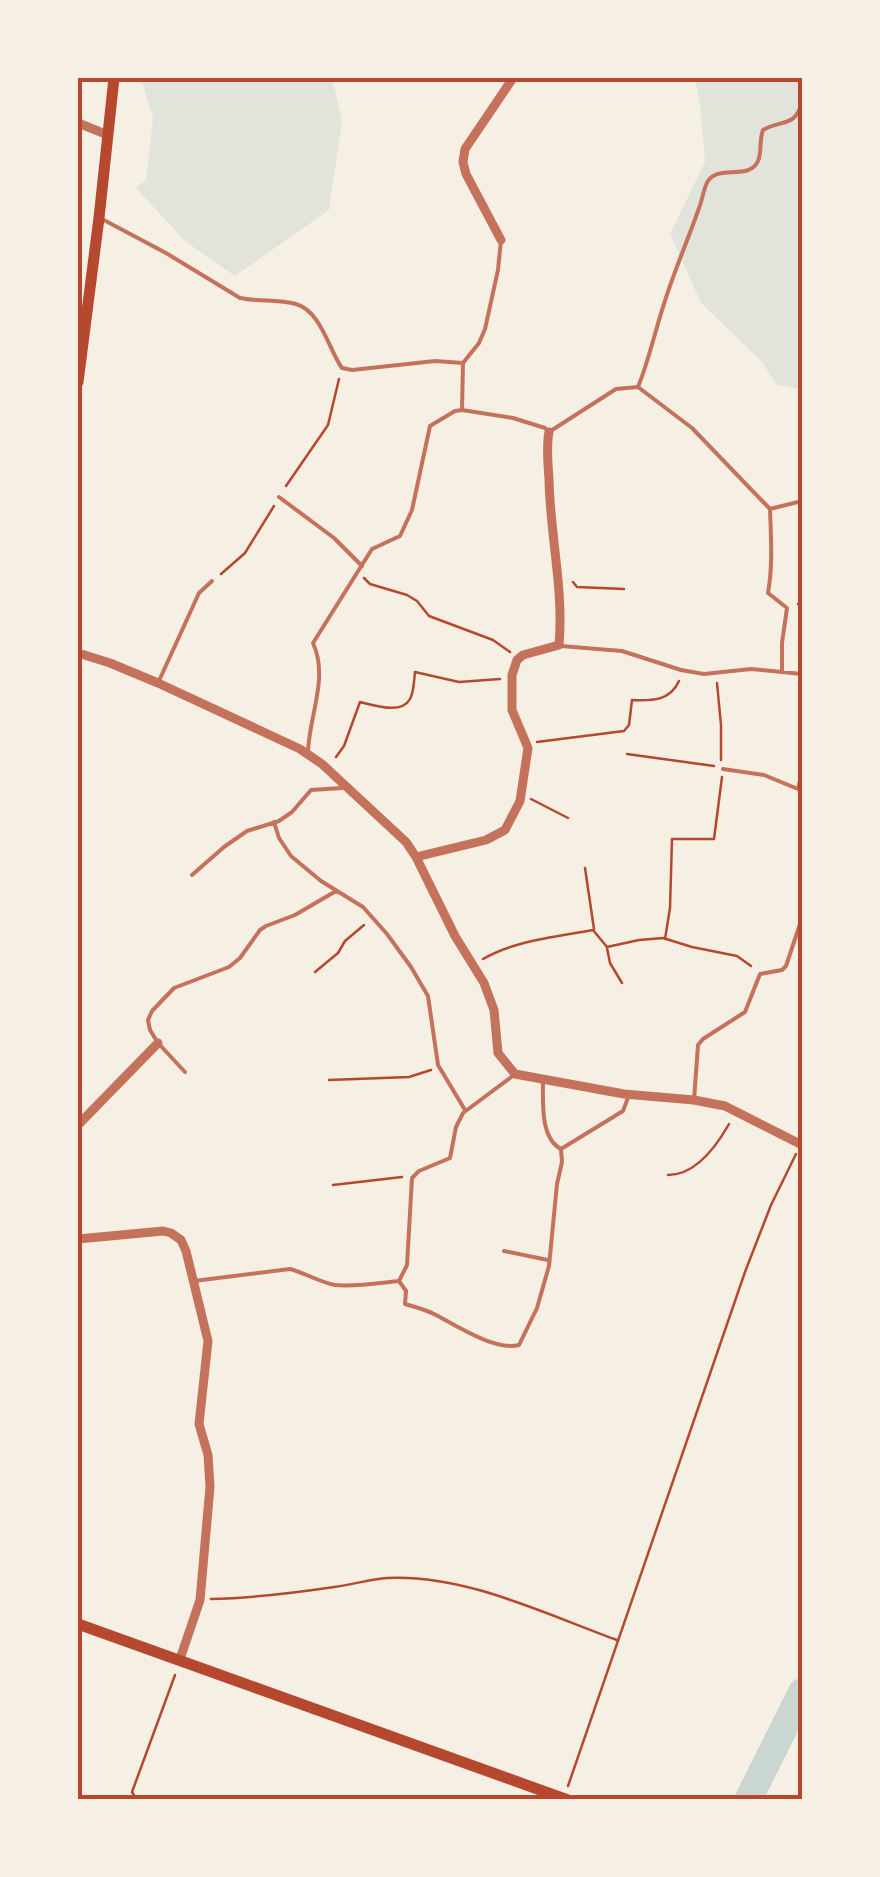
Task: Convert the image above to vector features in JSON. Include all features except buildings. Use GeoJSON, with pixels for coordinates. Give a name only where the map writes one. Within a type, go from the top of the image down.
{"type":"FeatureCollection","features":[{"type":"Feature","properties":{"kind":"main road"},"geometry":{"type":"LineString","coordinates":[[78,382],[114,78]]}},
{"type":"Feature","properties":{"kind":"main road"},"geometry":{"type":"LineString","coordinates":[[78,1624],[566,1799]]}},
{"type":"Feature","properties":{"kind":"street"},"geometry":{"type":"LineString","coordinates":[[501,240],[463,162],[464,149],[513,78]]}},
{"type":"Feature","properties":{"kind":"street"},"geometry":{"type":"LineString","coordinates":[[78,123],[108,134]]}},
{"type":"Feature","properties":{"kind":"street"},"geometry":{"type":"LineString","coordinates":[[416,857],[498,835],[505,830],[520,795],[528,748],[512,710],[511,679],[523,654],[559,645],[548,432]]}},
{"type":"Feature","properties":{"kind":"street"},"geometry":{"type":"LineString","coordinates":[[78,653],[158,682],[308,755],[406,842],[484,982],[494,1010],[498,1053],[515,1074],[630,1095],[724,1106],[801,1142]]}},
{"type":"Feature","properties":{"kind":"street"},"geometry":{"type":"LineString","coordinates":[[78,1125],[158,1043]]}},
{"type":"Feature","properties":{"kind":"street"},"geometry":{"type":"LineString","coordinates":[[78,1240],[172,1233],[186,1250],[194,1281],[208,1342],[200,1424],[208,1455],[210,1487],[200,1600],[180,1659]]}},
{"type":"Feature","properties":{"kind":"lane"},"geometry":{"type":"LineString","coordinates":[[638,387],[707,181],[718,173],[755,166],[763,130],[790,122],[799,113],[802,102]]}},
{"type":"Feature","properties":{"kind":"lane"},"geometry":{"type":"LineString","coordinates":[[99,218],[166,252],[240,298],[304,308],[326,336],[342,368],[435,361],[462,363]]}},
{"type":"Feature","properties":{"kind":"lane"},"geometry":{"type":"LineString","coordinates":[[462,410],[462,363],[484,329],[501,240]]}},
{"type":"Feature","properties":{"kind":"lane"},"geometry":{"type":"LineString","coordinates":[[308,755],[320,671],[313,643],[372,549],[400,536],[415,500],[430,426],[455,411],[512,418],[548,432],[616,389],[638,387],[692,428],[770,510],[772,567],[768,594],[787,608],[782,672]]}},
{"type":"Feature","properties":{"kind":"lane"},"geometry":{"type":"LineString","coordinates":[[279,497],[334,538],[362,566]]}},
{"type":"Feature","properties":{"kind":"lane"},"geometry":{"type":"LineString","coordinates":[[770,510],[802,501]]}},
{"type":"Feature","properties":{"kind":"lane"},"geometry":{"type":"LineString","coordinates":[[158,682],[198,593],[212,580]]}},
{"type":"Feature","properties":{"kind":"lane"},"geometry":{"type":"LineString","coordinates":[[559,645],[622,652],[681,670],[716,674],[751,669],[802,674]]}},
{"type":"Feature","properties":{"kind":"lane"},"geometry":{"type":"LineString","coordinates":[[724,769],[764,775],[800,791],[802,773]]}},
{"type":"Feature","properties":{"kind":"lane"},"geometry":{"type":"LineString","coordinates":[[192,875],[247,832],[292,812],[311,790],[346,788]]}},
{"type":"Feature","properties":{"kind":"lane"},"geometry":{"type":"LineString","coordinates":[[274,822],[292,856],[336,891],[354,900],[404,957],[428,996],[438,1066],[464,1110]]}},
{"type":"Feature","properties":{"kind":"lane"},"geometry":{"type":"LineString","coordinates":[[185,1072],[150,1030],[148,1020],[152,1011],[174,988],[229,966],[260,930],[336,891]]}},
{"type":"Feature","properties":{"kind":"lane"},"geometry":{"type":"LineString","coordinates":[[694,1100],[698,1045],[745,1012],[760,974],[786,966],[802,918]]}},
{"type":"Feature","properties":{"kind":"lane"},"geometry":{"type":"LineString","coordinates":[[399,1281],[406,1265],[413,1176],[450,1158],[464,1110],[515,1074]]}},
{"type":"Feature","properties":{"kind":"lane"},"geometry":{"type":"LineString","coordinates":[[543,1080],[547,1135],[561,1148],[623,1110],[630,1095]]}},
{"type":"Feature","properties":{"kind":"lane"},"geometry":{"type":"LineString","coordinates":[[399,1281],[406,1292],[405,1304],[479,1337],[519,1344],[549,1266],[561,1148]]}},
{"type":"Feature","properties":{"kind":"lane"},"geometry":{"type":"LineString","coordinates":[[504,1252],[548,1260]]}},
{"type":"Feature","properties":{"kind":"lane"},"geometry":{"type":"LineString","coordinates":[[194,1281],[290,1269],[340,1285],[399,1281]]}},
{"type":"Feature","properties":{"kind":"path"},"geometry":{"type":"LineString","coordinates":[[212,580],[245,553],[328,425],[342,368]]}},
{"type":"Feature","properties":{"kind":"path"},"geometry":{"type":"LineString","coordinates":[[358,572],[370,584],[417,600],[429,616],[493,640],[519,658]]}},
{"type":"Feature","properties":{"kind":"path"},"geometry":{"type":"LineString","coordinates":[[568,574],[578,587],[624,589]]}},
{"type":"Feature","properties":{"kind":"path"},"geometry":{"type":"LineString","coordinates":[[528,748],[531,743],[624,731],[629,726],[632,700],[658,700],[672,694],[681,670]]}},
{"type":"Feature","properties":{"kind":"path"},"geometry":{"type":"LineString","coordinates":[[327,770],[344,746],[360,702],[389,708],[404,704],[410,698],[415,672],[459,682],[511,679]]}},
{"type":"Feature","properties":{"kind":"path"},"geometry":{"type":"LineString","coordinates":[[627,754],[720,767],[716,674]]}},
{"type":"Feature","properties":{"kind":"path"},"geometry":{"type":"LineString","coordinates":[[665,938],[672,839],[714,839],[724,769]]}},
{"type":"Feature","properties":{"kind":"path"},"geometry":{"type":"LineString","coordinates":[[520,795],[568,818]]}},
{"type":"Feature","properties":{"kind":"path"},"geometry":{"type":"LineString","coordinates":[[473,965],[503,948],[596,928],[586,868]]}},
{"type":"Feature","properties":{"kind":"path"},"geometry":{"type":"LineString","coordinates":[[314,972],[372,918]]}},
{"type":"Feature","properties":{"kind":"path"},"geometry":{"type":"LineString","coordinates":[[593,930],[607,947],[610,963],[622,983]]}},
{"type":"Feature","properties":{"kind":"path"},"geometry":{"type":"LineString","coordinates":[[607,947],[665,938],[737,956],[760,974]]}},
{"type":"Feature","properties":{"kind":"path"},"geometry":{"type":"LineString","coordinates":[[328,1080],[409,1076],[438,1066]]}},
{"type":"Feature","properties":{"kind":"path"},"geometry":{"type":"LineString","coordinates":[[668,1175],[681,1175],[711,1152],[736,1112]]}},
{"type":"Feature","properties":{"kind":"path"},"geometry":{"type":"LineString","coordinates":[[566,1799],[752,1255],[770,1205],[801,1142]]}},
{"type":"Feature","properties":{"kind":"path"},"geometry":{"type":"LineString","coordinates":[[334,1184],[413,1176]]}},
{"type":"Feature","properties":{"kind":"path"},"geometry":{"type":"LineString","coordinates":[[200,1600],[303,1592],[386,1578],[414,1579],[478,1590],[618,1640]]}},
{"type":"Feature","properties":{"kind":"path"},"geometry":{"type":"LineString","coordinates":[[137,1800],[132,1792],[180,1659]]}},
{"type":"Feature","properties":{"kind":"shaded area"},"geometry":{"type":"Polygon","coordinates":[[[141,78],[332,78],[342,121],[329,210],[235,276],[185,241],[136,188],[146,180],[153,118],[141,78]]]}},
{"type":"Feature","properties":{"kind":"shaded area"},"geometry":{"type":"Polygon","coordinates":[[[695,78],[802,78],[802,390],[776,384],[762,362],[701,303],[670,234],[705,162],[695,78]]]}},
{"type":"Feature","properties":{"kind":"waterway"},"geometry":{"type":"LineString","coordinates":[[748,1800],[802,1692]]}}]}
